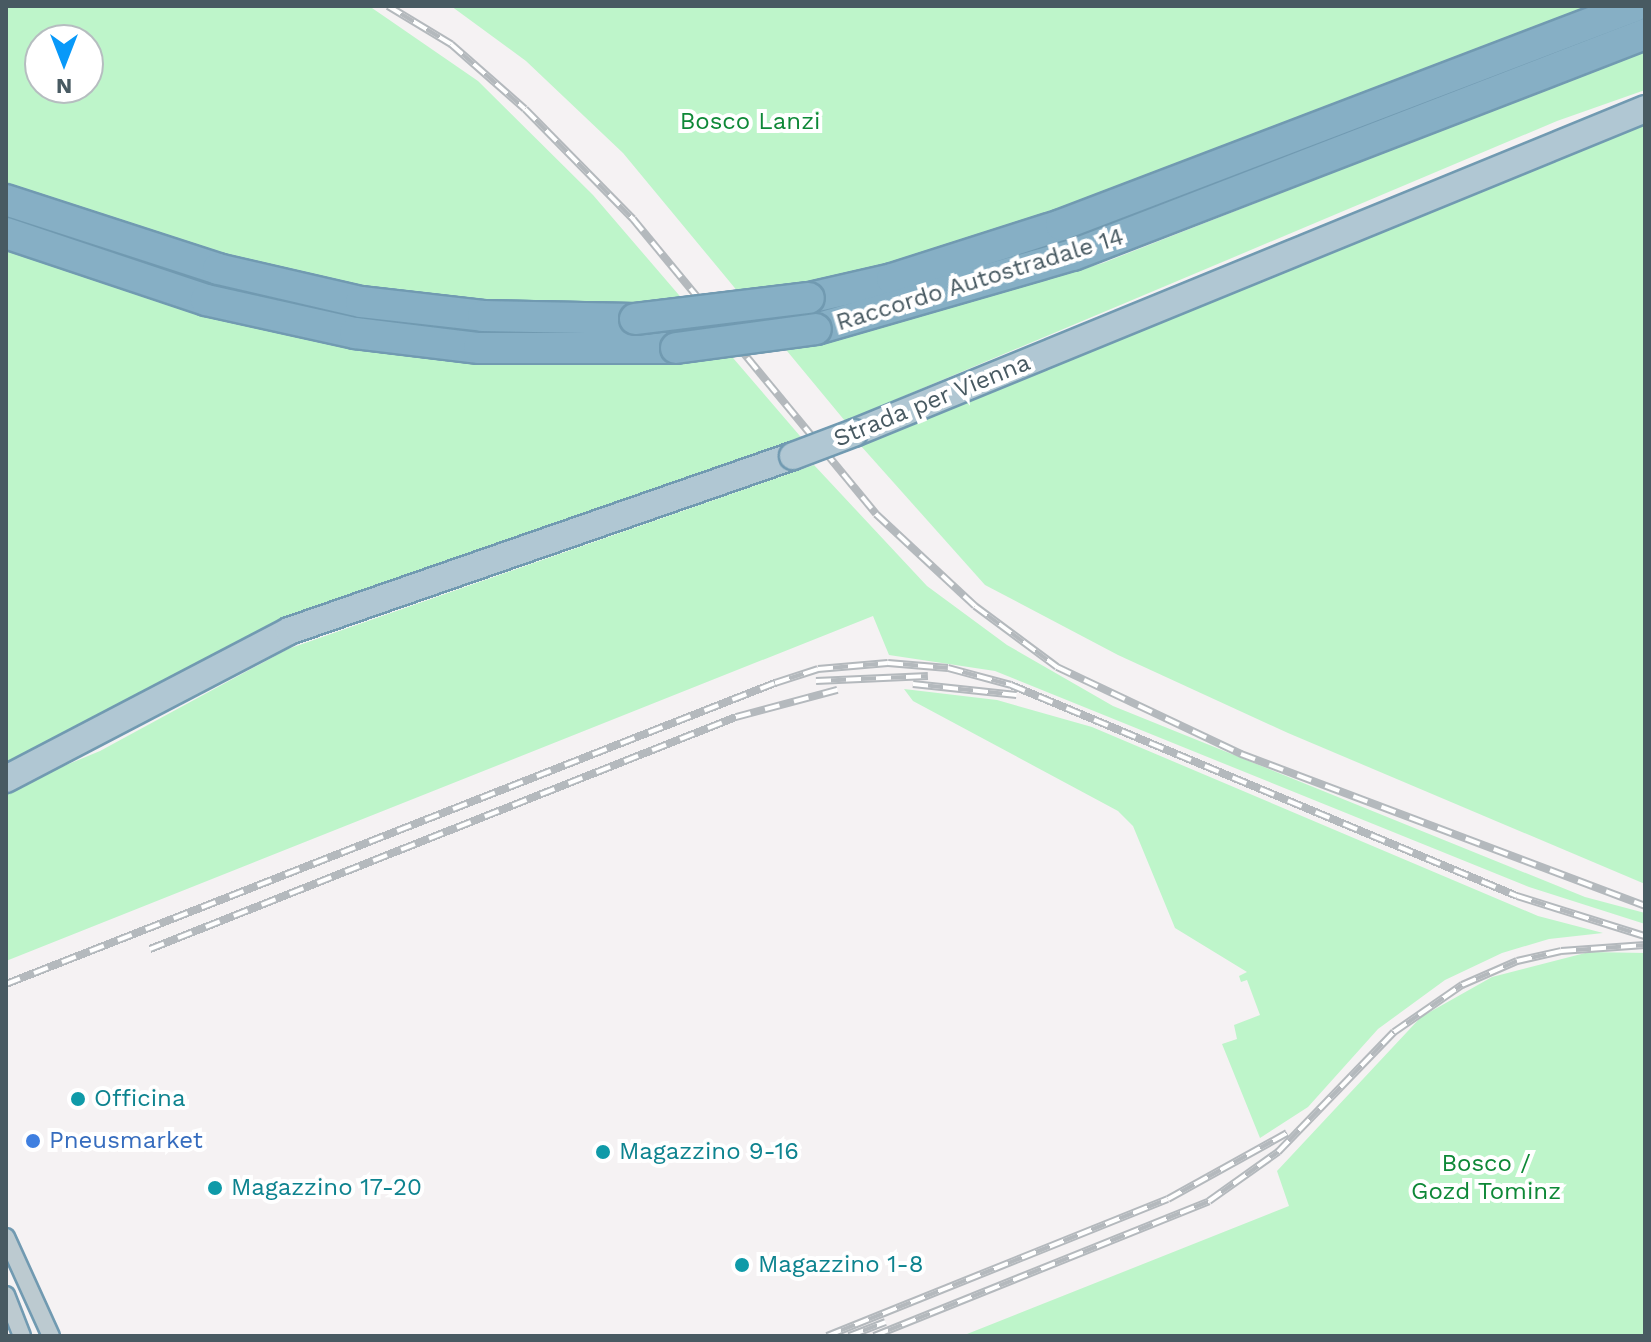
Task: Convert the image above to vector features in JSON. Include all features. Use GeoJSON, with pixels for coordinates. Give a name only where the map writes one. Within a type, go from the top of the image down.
{"type":"FeatureCollection","features":[{"type":"Feature","properties":{"kind":"highway","name":"Raccordo Autostradale 14"},"geometry":{"type":"LineString","coordinates":[[6,200],[218,269],[361,302],[483,316],[635,319],[809,298],[939,266],[1061,225],[1635,6]]}},
{"type":"Feature","properties":{"kind":"highway","name":"Raccordo Autostradale 14"},"geometry":{"type":"LineString","coordinates":[[6,233],[206,300],[355,333],[491,349],[676,348],[816,329],[1073,255],[1645,34]]}},
{"type":"Feature","properties":{"kind":"main road","name":"Strada per Vienna"},"geometry":{"type":"LineString","coordinates":[[6,779],[210,670],[342,611],[854,433],[1645,109]]}},
{"type":"Feature","properties":{"kind":"street"},"geometry":{"type":"LineString","coordinates":[[6,1237],[51,1336]]}},
{"type":"Feature","properties":{"kind":"street"},"geometry":{"type":"LineString","coordinates":[[6,1295],[22,1336]]}},
{"type":"Feature","properties":{"kind":"green space"},"geometry":{"type":"Polygon","coordinates":[[[6,6],[372,8],[478,81],[593,195],[806,443],[296,613],[6,763],[6,6]]]}},
{"type":"Feature","properties":{"kind":"green space","name":"Bosco Lanzi"},"geometry":{"type":"Polygon","coordinates":[[[451,6],[1588,6],[1169,169],[920,257],[807,283],[821,344],[1103,263],[1645,50],[1645,90],[1557,121],[845,421],[623,153],[526,61],[451,6]]]}},
{"type":"Feature","properties":{"kind":"green space"},"geometry":{"type":"Polygon","coordinates":[[[1645,121],[1645,884],[1288,733],[1118,655],[985,585],[861,446],[1645,121]]]}},
{"type":"Feature","properties":{"kind":"green space"},"geometry":{"type":"Polygon","coordinates":[[[814,465],[927,586],[1007,645],[1113,706],[1585,897],[1645,913],[1645,924],[1529,887],[995,671],[889,655],[873,616],[6,961],[6,790],[100,751],[288,649],[814,465]]]}},
{"type":"Feature","properties":{"kind":"green space"},"geometry":{"type":"Polygon","coordinates":[[[904,689],[997,700],[1092,727],[1538,916],[1603,933],[1549,939],[1502,953],[1445,980],[1378,1029],[1308,1107],[1260,1138],[1222,1044],[1237,1039],[1234,1025],[1260,1015],[1247,980],[1241,982],[1239,976],[1247,972],[1175,928],[1133,826],[1118,811],[913,701],[904,689]]]}},
{"type":"Feature","properties":{"kind":"green space","name":"Bosco / Gozd Tominz"},"geometry":{"type":"Polygon","coordinates":[[[1589,952],[1645,953],[1645,1336],[962,1336],[1289,1206],[1277,1171],[1421,1017],[1492,977],[1589,952]]]}},
{"type":"Feature","properties":{"kind":"railway"},"geometry":{"type":"LineString","coordinates":[[388,6],[451,44],[525,109],[633,219],[876,514],[975,606],[1057,667],[1241,754],[1645,906]]}},
{"type":"Feature","properties":{"kind":"railway"},"geometry":{"type":"LineString","coordinates":[[6,984],[775,683],[818,669],[888,663],[948,668],[1011,685],[1517,896],[1645,936]]}},
{"type":"Feature","properties":{"kind":"railway"},"geometry":{"type":"LineString","coordinates":[[816,681],[928,676]]}},
{"type":"Feature","properties":{"kind":"railway"},"geometry":{"type":"LineString","coordinates":[[913,684],[1016,695]]}},
{"type":"Feature","properties":{"kind":"railway"},"geometry":{"type":"LineString","coordinates":[[150,949],[736,717],[837,690]]}},
{"type":"Feature","properties":{"kind":"railway"},"geometry":{"type":"LineString","coordinates":[[874,1336],[1209,1201],[1278,1152],[1394,1032],[1462,985],[1517,961],[1561,951],[1645,945]]}},
{"type":"Feature","properties":{"kind":"railway"},"geometry":{"type":"LineString","coordinates":[[827,1336],[1168,1199],[1287,1133]]}},
{"type":"Feature","properties":{"kind":"railway"},"geometry":{"type":"LineString","coordinates":[[849,1336],[885,1322]]}},
{"type":"Feature","properties":{"kind":"place","name":"Officina"},"geometry":{"type":"Point","coordinates":[78,1099]}},
{"type":"Feature","properties":{"kind":"place","name":"Pneusmarket"},"geometry":{"type":"Point","coordinates":[33,1141]}},
{"type":"Feature","properties":{"kind":"place","name":"Magazzino 9-16"},"geometry":{"type":"Point","coordinates":[603,1152]}},
{"type":"Feature","properties":{"kind":"place","name":"Magazzino 17-20"},"geometry":{"type":"Point","coordinates":[215,1188]}},
{"type":"Feature","properties":{"kind":"place","name":"Magazzino 1-8"},"geometry":{"type":"Point","coordinates":[742,1265]}}]}
